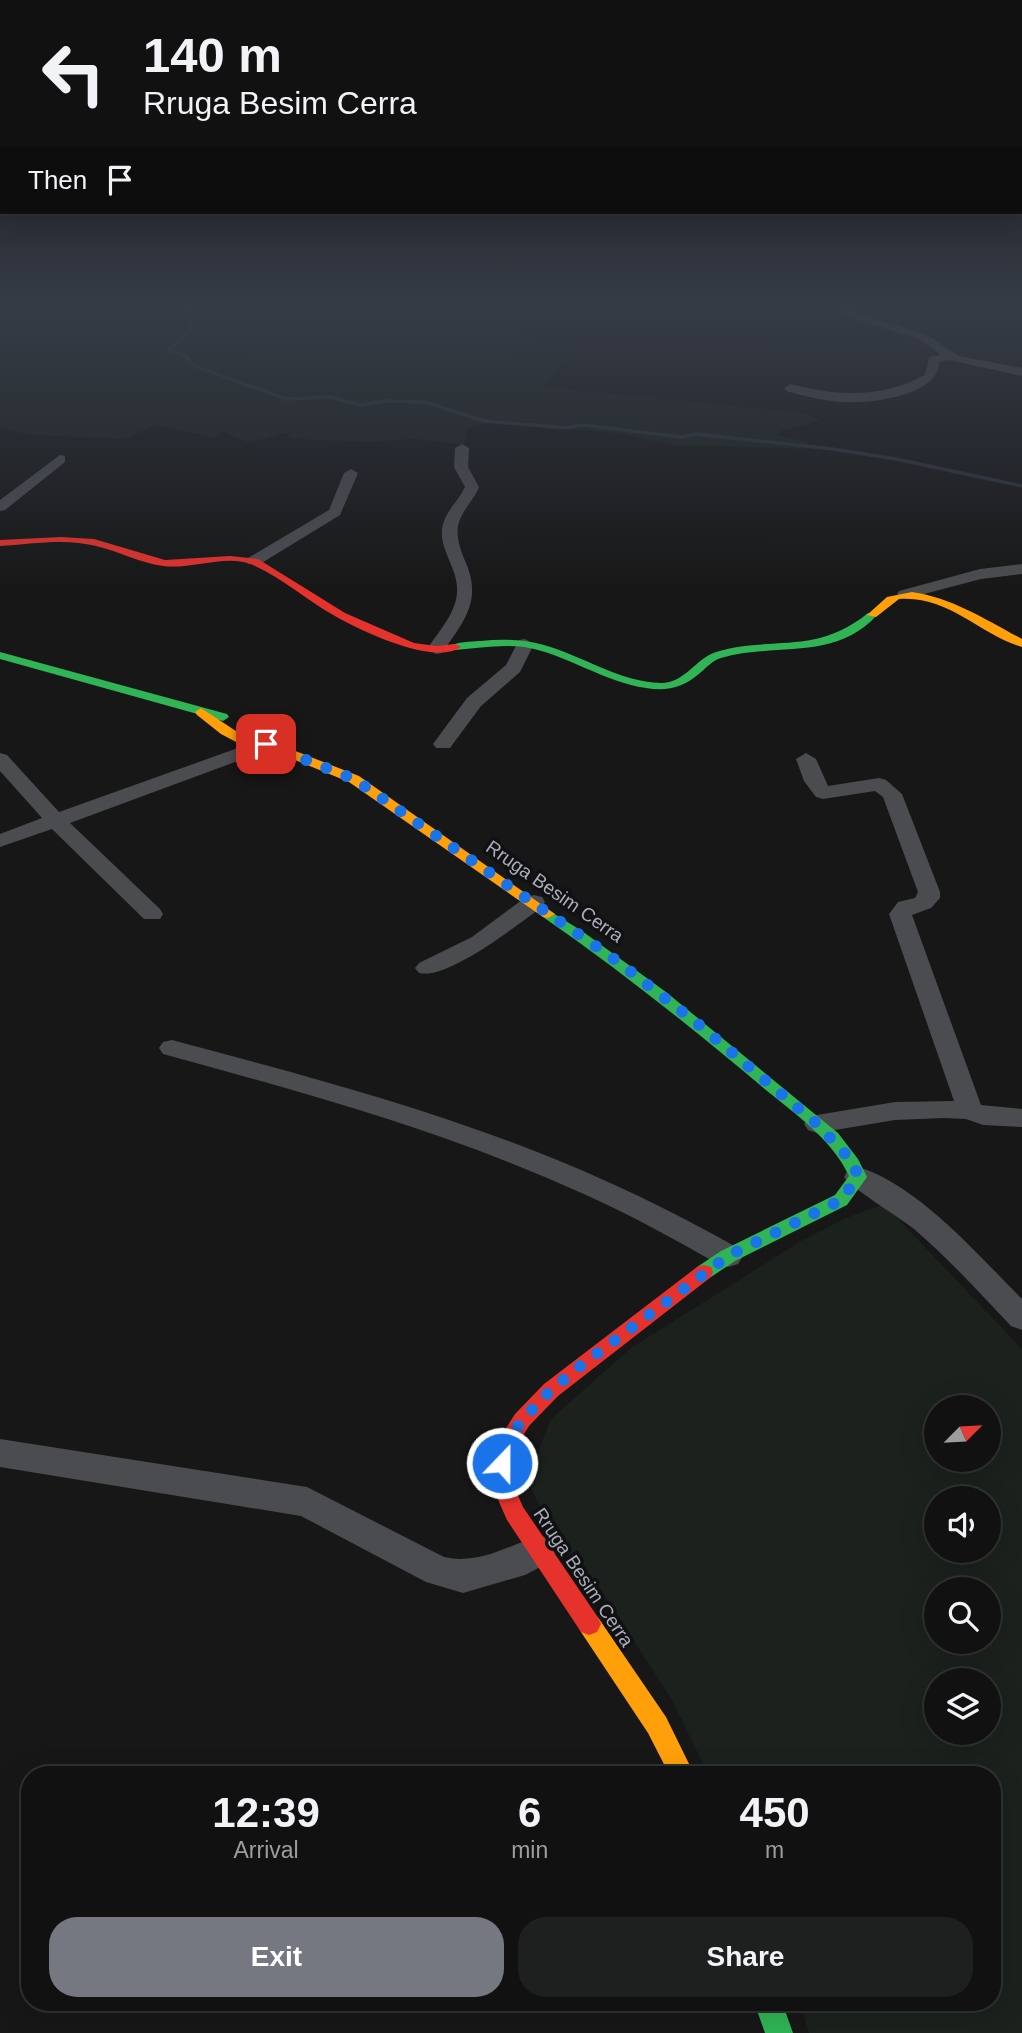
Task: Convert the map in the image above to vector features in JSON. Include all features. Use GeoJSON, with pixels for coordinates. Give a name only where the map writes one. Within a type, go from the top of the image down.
{"type":"FeatureCollection","features":[{"type":"Feature","properties":{"kind":"street"},"geometry":{"type":"LineString","coordinates":[[436,649],[464,601],[467,590],[465,579],[453,556],[449,528],[472,487],[461,467],[462,448]]}},
{"type":"Feature","properties":{"kind":"street"},"geometry":{"type":"LineString","coordinates":[[0,507],[60,458]]}},
{"type":"Feature","properties":{"kind":"street"},"geometry":{"type":"LineString","coordinates":[[254,561],[335,512],[351,473]]}},
{"type":"Feature","properties":{"kind":"street"},"geometry":{"type":"LineString","coordinates":[[0,543],[61,540],[94,542],[164,563],[230,559],[254,561],[341,615],[412,646],[436,649],[499,643],[525,644],[554,652],[632,684],[656,687],[678,682],[718,654],[838,638],[860,628],[892,598],[980,574],[1022,569]]}},
{"type":"Feature","properties":{"kind":"street"},"geometry":{"type":"LineString","coordinates":[[905,594],[940,602],[1022,645]]}},
{"type":"Feature","properties":{"kind":"street"},"geometry":{"type":"LineString","coordinates":[[443,744],[474,702],[514,668],[525,644]]}},
{"type":"Feature","properties":{"kind":"street","name":"Rruga Besim Cerra"},"geometry":{"type":"LineString","coordinates":[[0,655],[246,723],[259,729],[266,744]]}},
{"type":"Feature","properties":{"kind":"street","name":"Rruga Besim Cerra"},"geometry":{"type":"LineString","coordinates":[[201,712],[225,731],[242,740],[266,744],[354,779],[534,902],[617,961],[698,1024],[817,1124],[853,1162],[858,1177],[841,1200],[728,1256],[551,1390],[522,1420],[508,1441],[502,1463],[503,1486],[515,1513],[650,1714],[678,1766]]}},
{"type":"Feature","properties":{"kind":"street"},"geometry":{"type":"LineString","coordinates":[[0,841],[266,744]]}},
{"type":"Feature","properties":{"kind":"street"},"geometry":{"type":"LineString","coordinates":[[806,759],[814,781],[823,793],[879,784],[892,794],[929,892],[929,898],[923,903],[906,907],[900,914],[970,1111]]}},
{"type":"Feature","properties":{"kind":"street"},"geometry":{"type":"LineString","coordinates":[[0,760],[56,821],[152,914]]}},
{"type":"Feature","properties":{"kind":"street"},"geometry":{"type":"LineString","coordinates":[[426,968],[480,942],[534,902]]}},
{"type":"Feature","properties":{"kind":"street"},"geometry":{"type":"LineString","coordinates":[[173,1048],[394,1110],[472,1136],[576,1178],[680,1227],[728,1256]]}},
{"type":"Feature","properties":{"kind":"street"},"geometry":{"type":"LineString","coordinates":[[817,1124],[895,1111],[970,1111],[983,1116],[1022,1118]]}},
{"type":"Feature","properties":{"kind":"street"},"geometry":{"type":"LineString","coordinates":[[858,1177],[890,1193],[911,1209],[1022,1318]]}},
{"type":"Feature","properties":{"kind":"street"},"geometry":{"type":"LineString","coordinates":[[0,1452],[307,1502],[438,1571],[463,1577],[513,1564],[540,1550]]}},
{"type":"Feature","properties":{"kind":"street"},"geometry":{"type":"LineString","coordinates":[[771,2011],[779,2033]]}},
{"type":"Feature","properties":{"kind":"shaded area"},"geometry":{"type":"Polygon","coordinates":[[[0,400],[675,400],[799,412],[820,421],[780,431],[777,435],[808,442],[809,449],[673,445],[616,433],[488,423],[467,428],[465,445],[413,439],[370,442],[291,439],[286,433],[249,443],[221,431],[215,438],[154,425],[125,439],[31,435],[0,428],[0,400]]]}},
{"type":"Feature","properties":{"kind":"shaded area"},"geometry":{"type":"Polygon","coordinates":[[[884,1204],[1022,1349],[1022,2033],[809,2033],[802,2011],[1001,2011],[1001,1766],[704,1766],[672,1700],[600,1588],[574,1560],[543,1512],[527,1480],[551,1419],[631,1348],[801,1241],[846,1218],[884,1204]]]}},
{"type":"Feature","properties":{"kind":"waterway"},"geometry":{"type":"LineString","coordinates":[[341,400],[361,405],[384,401],[424,402],[485,421],[566,428],[582,425],[682,437],[696,434],[833,449],[896,459],[1022,486]]}},
{"type":"Feature","properties":{"kind":"traffic: fast"},"geometry":{"type":"LineString","coordinates":[[455,647],[499,643],[525,644],[562,655],[625,680],[663,686],[679,683],[718,655],[819,643],[856,628],[872,615]]}},
{"type":"Feature","properties":{"kind":"traffic: fast"},"geometry":{"type":"LineString","coordinates":[[0,655],[223,717]]}},
{"type":"Feature","properties":{"kind":"traffic: fast"},"geometry":{"type":"LineString","coordinates":[[548,914],[660,995],[806,1113],[832,1137],[852,1163],[858,1177],[841,1200],[728,1256],[704,1272]]}},
{"type":"Feature","properties":{"kind":"traffic: fast"},"geometry":{"type":"LineString","coordinates":[[771,2011],[779,2033]]}},
{"type":"Feature","properties":{"kind":"traffic: slow"},"geometry":{"type":"LineString","coordinates":[[872,615],[887,601],[898,596],[928,597],[962,611],[1022,644]]}},
{"type":"Feature","properties":{"kind":"traffic: slow"},"geometry":{"type":"LineString","coordinates":[[201,712],[225,731],[242,740],[266,744],[354,779],[548,914]]}},
{"type":"Feature","properties":{"kind":"traffic: slow"},"geometry":{"type":"LineString","coordinates":[[589,1624],[657,1725],[678,1766]]}},
{"type":"Feature","properties":{"kind":"traffic: jam"},"geometry":{"type":"LineString","coordinates":[[0,543],[61,540],[94,542],[164,563],[230,559],[254,561],[341,615],[412,646],[436,649],[455,647]]}},
{"type":"Feature","properties":{"kind":"traffic: jam"},"geometry":{"type":"LineString","coordinates":[[589,1624],[515,1513],[503,1486],[502,1463],[508,1441],[522,1420],[551,1390],[704,1272]]}},
{"type":"Feature","properties":{"kind":"route"},"geometry":{"type":"LineString","coordinates":[[266,744],[354,779],[432,830],[617,961],[698,1024],[817,1124],[853,1162],[858,1177],[841,1200],[728,1256],[641,1318],[583,1364],[551,1390],[522,1420],[508,1441],[502,1463]]}}]}
